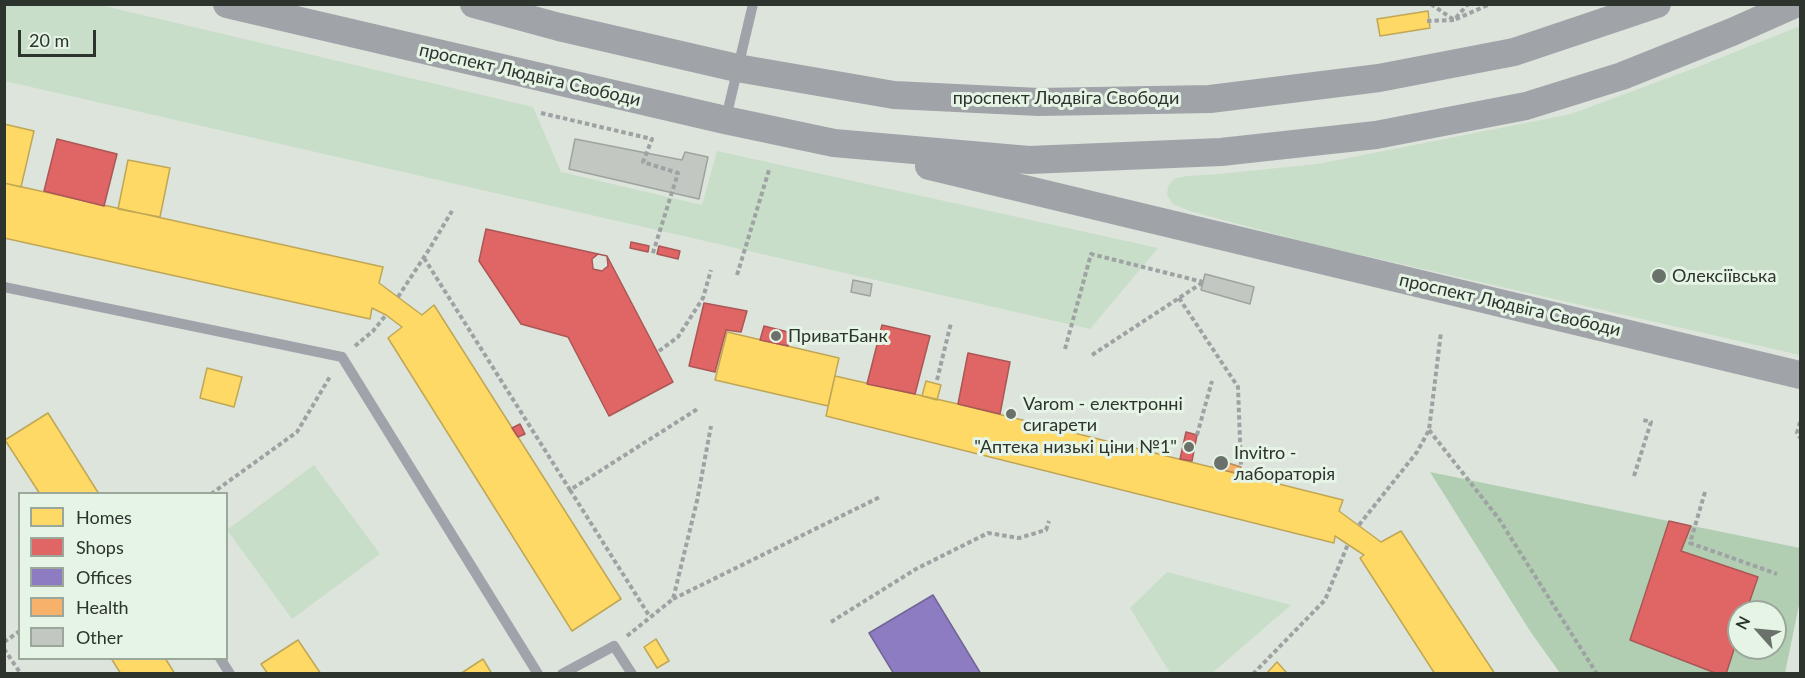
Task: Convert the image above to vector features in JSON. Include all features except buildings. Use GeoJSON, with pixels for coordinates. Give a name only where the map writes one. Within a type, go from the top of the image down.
{"type":"FeatureCollection","features":[{"type":"Feature","properties":{"kind":"main road","name":"проспект Людвіга Свободи"},"geometry":{"type":"LineString","coordinates":[[227,4],[725,120],[834,143],[1800,375]]}},
{"type":"Feature","properties":{"kind":"main road","name":"проспект Людвіга Свободи"},"geometry":{"type":"LineString","coordinates":[[474,4],[559,27],[737,68],[894,95],[1039,102],[1210,99],[1379,78],[1514,52],[1657,4]]}},
{"type":"Feature","properties":{"kind":"main road","name":"проспект Людвіга Свободи"},"geometry":{"type":"LineString","coordinates":[[834,143],[1029,160],[1221,152],[1376,135],[1526,106],[1622,76],[1795,4]]}},
{"type":"Feature","properties":{"kind":"lane"},"geometry":{"type":"LineString","coordinates":[[725,120],[753,4]]}},
{"type":"Feature","properties":{"kind":"lane"},"geometry":{"type":"LineString","coordinates":[[4,287],[342,357],[538,674]]}},
{"type":"Feature","properties":{"kind":"lane"},"geometry":{"type":"LineString","coordinates":[[562,674],[614,646],[632,674]]}},
{"type":"Feature","properties":{"kind":"lane"},"geometry":{"type":"LineString","coordinates":[[221,660],[230,674]]}},
{"type":"Feature","properties":{"kind":"path"},"geometry":{"type":"LineString","coordinates":[[1431,4],[1454,20]]}},
{"type":"Feature","properties":{"kind":"path"},"geometry":{"type":"LineString","coordinates":[[1454,20],[1468,4]]}},
{"type":"Feature","properties":{"kind":"path"},"geometry":{"type":"LineString","coordinates":[[1427,21],[1454,20],[1490,4]]}},
{"type":"Feature","properties":{"kind":"path"},"geometry":{"type":"LineString","coordinates":[[541,113],[652,139],[643,162],[678,173],[652,256]]}},
{"type":"Feature","properties":{"kind":"path"},"geometry":{"type":"LineString","coordinates":[[737,275],[769,170]]}},
{"type":"Feature","properties":{"kind":"path"},"geometry":{"type":"LineString","coordinates":[[398,297],[452,212]]}},
{"type":"Feature","properties":{"kind":"path"},"geometry":{"type":"LineString","coordinates":[[1065,349],[1091,254],[1203,282],[1092,355]]}},
{"type":"Feature","properties":{"kind":"path"},"geometry":{"type":"LineString","coordinates":[[424,258],[650,617]]}},
{"type":"Feature","properties":{"kind":"path"},"geometry":{"type":"LineString","coordinates":[[659,351],[678,337],[703,298],[711,270]]}},
{"type":"Feature","properties":{"kind":"path"},"geometry":{"type":"LineString","coordinates":[[1179,298],[1238,387],[1241,467]]}},
{"type":"Feature","properties":{"kind":"path"},"geometry":{"type":"LineString","coordinates":[[214,492],[297,432],[342,357],[373,331],[386,315]]}},
{"type":"Feature","properties":{"kind":"path"},"geometry":{"type":"LineString","coordinates":[[937,380],[951,323]]}},
{"type":"Feature","properties":{"kind":"path"},"geometry":{"type":"LineString","coordinates":[[1359,525],[1417,452],[1429,430],[1441,332]]}},
{"type":"Feature","properties":{"kind":"path"},"geometry":{"type":"LineString","coordinates":[[1197,435],[1212,381]]}},
{"type":"Feature","properties":{"kind":"path"},"geometry":{"type":"LineString","coordinates":[[570,490],[699,408]]}},
{"type":"Feature","properties":{"kind":"path"},"geometry":{"type":"LineString","coordinates":[[1634,476],[1652,422],[1643,420]]}},
{"type":"Feature","properties":{"kind":"path"},"geometry":{"type":"LineString","coordinates":[[1800,422],[1797,433],[1800,438]]}},
{"type":"Feature","properties":{"kind":"path"},"geometry":{"type":"LineString","coordinates":[[673,599],[698,501],[711,426]]}},
{"type":"Feature","properties":{"kind":"path"},"geometry":{"type":"LineString","coordinates":[[1429,430],[1499,519],[1597,674]]}},
{"type":"Feature","properties":{"kind":"path"},"geometry":{"type":"LineString","coordinates":[[1705,492],[1690,543],[1777,574]]}},
{"type":"Feature","properties":{"kind":"path"},"geometry":{"type":"LineString","coordinates":[[614,646],[673,599],[880,497]]}},
{"type":"Feature","properties":{"kind":"path"},"geometry":{"type":"LineString","coordinates":[[831,622],[916,569],[988,533],[1019,538],[1046,530],[1049,521]]}},
{"type":"Feature","properties":{"kind":"path"},"geometry":{"type":"LineString","coordinates":[[1253,674],[1325,600],[1348,544]]}},
{"type":"Feature","properties":{"kind":"path"},"geometry":{"type":"LineString","coordinates":[[4,642],[18,633]]}},
{"type":"Feature","properties":{"kind":"path"},"geometry":{"type":"LineString","coordinates":[[4,648],[21,674]]}},
{"type":"Feature","properties":{"kind":"green space"},"geometry":{"type":"Polygon","coordinates":[[[5,4],[100,5],[533,107],[561,172],[702,205],[717,151],[1158,248],[1090,329],[5,81],[5,4]]]}},
{"type":"Feature","properties":{"kind":"green space"},"geometry":{"type":"Polygon","coordinates":[[[1800,26],[1800,355],[1309,243],[1190,211],[1173,204],[1167,195],[1168,186],[1174,179],[1186,176],[1318,164],[1571,114],[1800,26]]]}},
{"type":"Feature","properties":{"kind":"green space"},"geometry":{"type":"Polygon","coordinates":[[[314,465],[380,554],[292,619],[228,529],[314,465]]]}},
{"type":"Feature","properties":{"kind":"green space"},"geometry":{"type":"Polygon","coordinates":[[[1430,472],[1800,548],[1800,600],[1785,673],[1560,673],[1530,631],[1430,472]]]}},
{"type":"Feature","properties":{"kind":"green space"},"geometry":{"type":"Polygon","coordinates":[[[1167,572],[1291,605],[1212,673],[1170,673],[1130,608],[1167,572]]]}},
{"type":"Feature","properties":{"kind":"place","name":"Олексіївська"},"geometry":{"type":"Point","coordinates":[1659,276]}},
{"type":"Feature","properties":{"kind":"place","name":"ПриватБанк"},"geometry":{"type":"Point","coordinates":[776,336]}},
{"type":"Feature","properties":{"kind":"place","name":"Varom - електронні сигарети"},"geometry":{"type":"Point","coordinates":[1011,414]}},
{"type":"Feature","properties":{"kind":"place","name":"\"Аптека низькі ціни №1\""},"geometry":{"type":"Point","coordinates":[1189,447]}},
{"type":"Feature","properties":{"kind":"place","name":"Invitro - лабораторія"},"geometry":{"type":"Point","coordinates":[1221,463]}}]}
